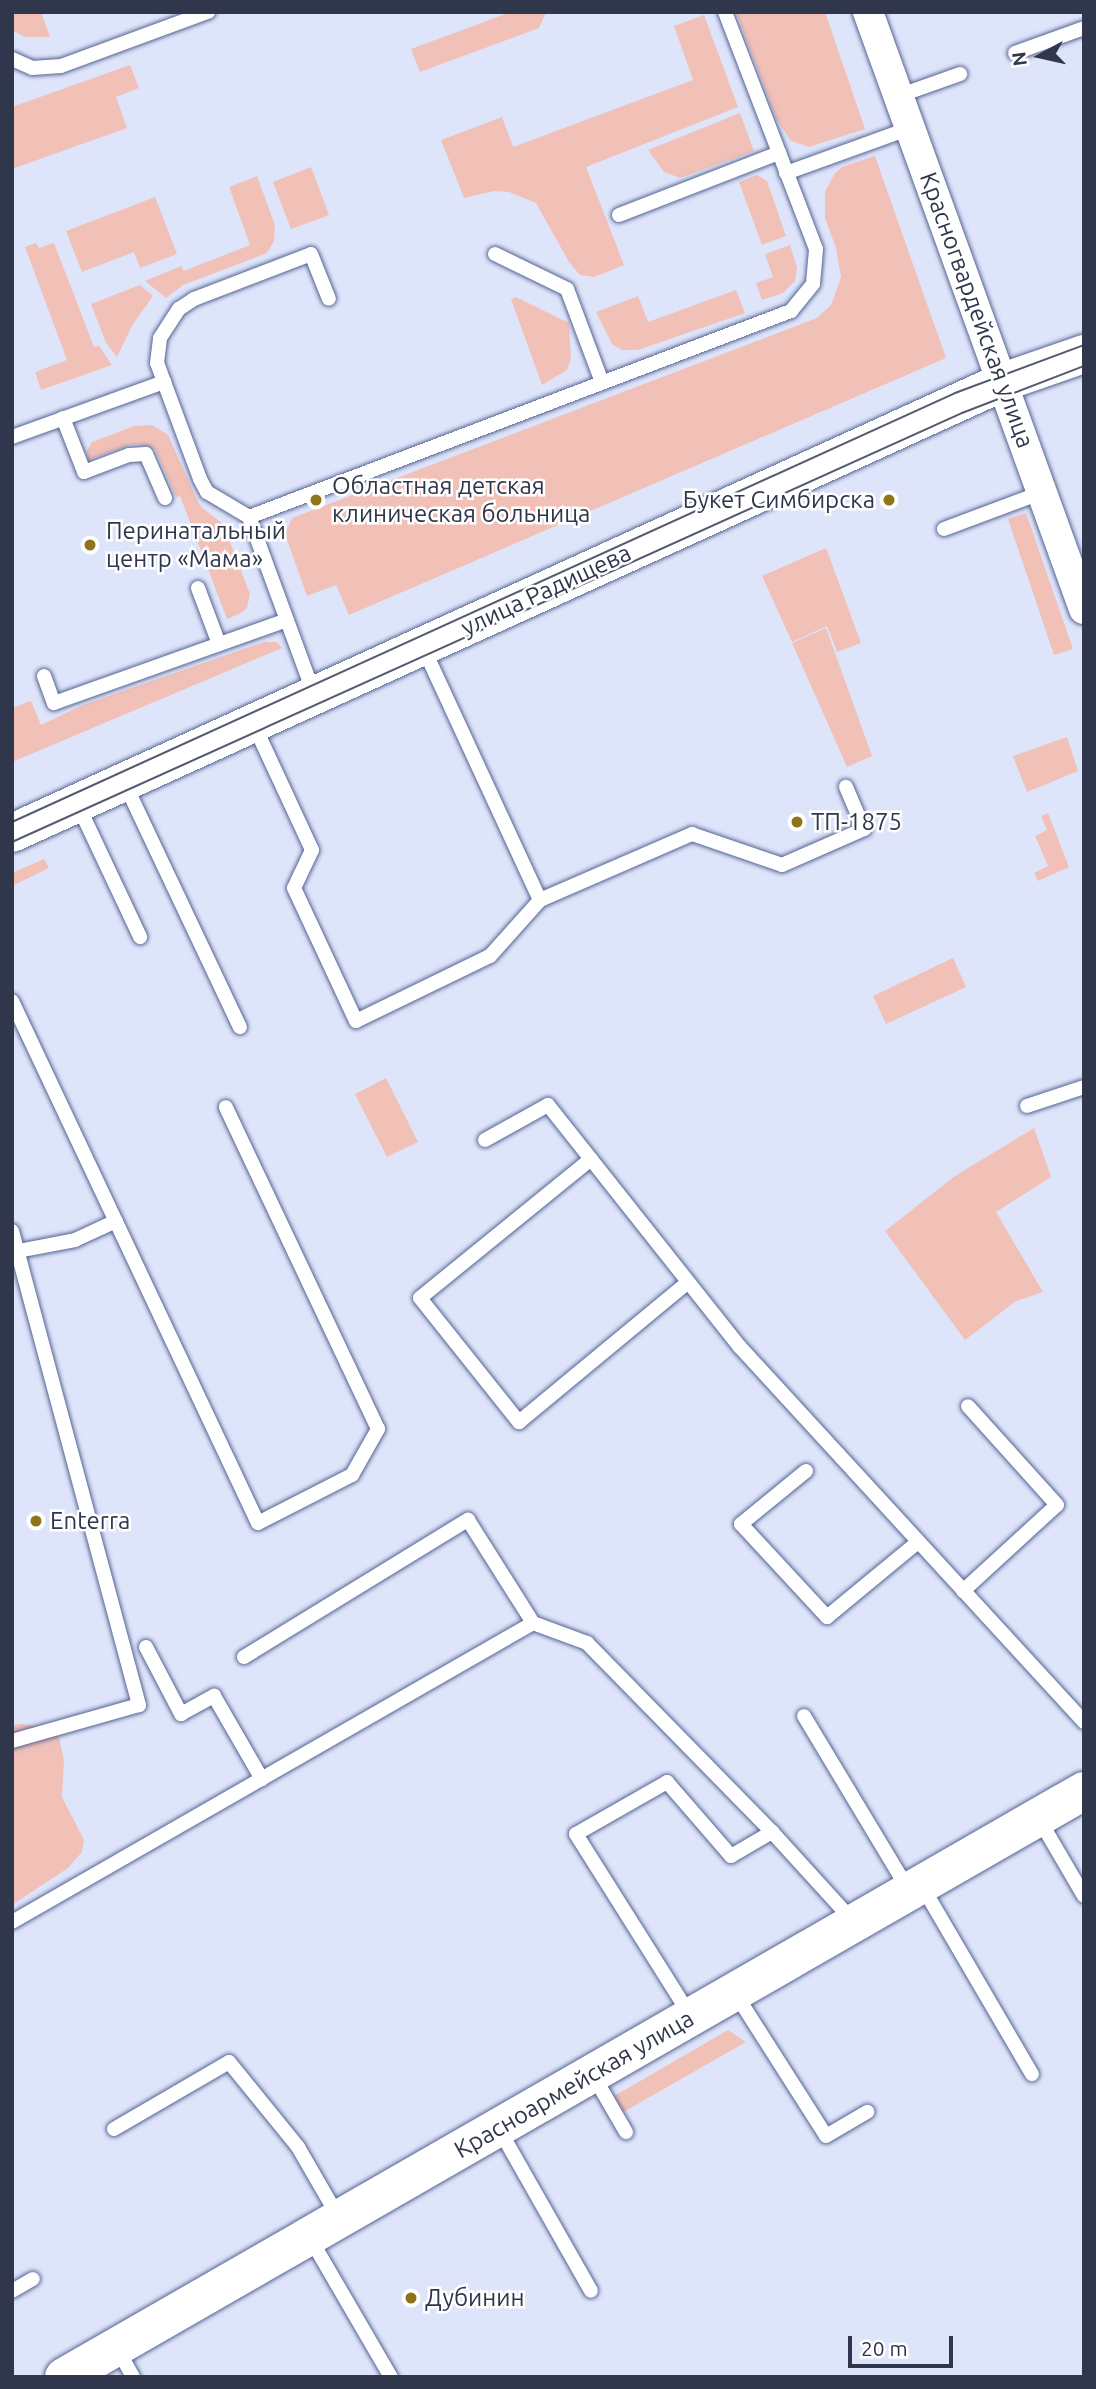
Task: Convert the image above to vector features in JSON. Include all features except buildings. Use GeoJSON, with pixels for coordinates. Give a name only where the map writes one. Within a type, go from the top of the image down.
{"type":"FeatureCollection","features":[{"type":"Feature","properties":{"kind":"street","name":"Красногвардейская улица"},"geometry":{"type":"LineString","coordinates":[[868,12],[1084,609]]}},
{"type":"Feature","properties":{"kind":"street","name":"улица Радищева"},"geometry":{"type":"LineString","coordinates":[[12,833],[1003,382],[1084,354]]}},
{"type":"Feature","properties":{"kind":"street","name":"Красноармейская улица"},"geometry":{"type":"LineString","coordinates":[[64,2377],[125,2362],[325,2228],[1084,1791]]}},
{"type":"Feature","properties":{"kind":"lane"},"geometry":{"type":"LineString","coordinates":[[12,59],[32,68],[61,66],[208,12]]}},
{"type":"Feature","properties":{"kind":"lane"},"geometry":{"type":"LineString","coordinates":[[249,517],[791,311],[813,284],[816,249],[725,12]]}},
{"type":"Feature","properties":{"kind":"lane"},"geometry":{"type":"LineString","coordinates":[[1015,54],[1084,28]]}},
{"type":"Feature","properties":{"kind":"lane"},"geometry":{"type":"LineString","coordinates":[[898,96],[960,74]]}},
{"type":"Feature","properties":{"kind":"lane"},"geometry":{"type":"LineString","coordinates":[[786,173],[910,128]]}},
{"type":"Feature","properties":{"kind":"lane"},"geometry":{"type":"LineString","coordinates":[[619,215],[779,153]]}},
{"type":"Feature","properties":{"kind":"lane"},"geometry":{"type":"LineString","coordinates":[[315,695],[249,517],[207,492],[157,363],[160,338],[179,309],[194,299],[311,254],[329,299]]}},
{"type":"Feature","properties":{"kind":"lane"},"geometry":{"type":"LineString","coordinates":[[495,254],[567,289],[602,382]]}},
{"type":"Feature","properties":{"kind":"lane"},"geometry":{"type":"LineString","coordinates":[[12,437],[164,382]]}},
{"type":"Feature","properties":{"kind":"lane"},"geometry":{"type":"LineString","coordinates":[[63,418],[84,472],[129,454],[146,454],[165,498]]}},
{"type":"Feature","properties":{"kind":"lane"},"geometry":{"type":"LineString","coordinates":[[944,529],[1043,492]]}},
{"type":"Feature","properties":{"kind":"lane"},"geometry":{"type":"LineString","coordinates":[[198,588],[219,645]]}},
{"type":"Feature","properties":{"kind":"lane"},"geometry":{"type":"LineString","coordinates":[[44,676],[54,703],[286,620]]}},
{"type":"Feature","properties":{"kind":"lane"},"geometry":{"type":"LineString","coordinates":[[422,646],[540,900]]}},
{"type":"Feature","properties":{"kind":"lane"},"geometry":{"type":"LineString","coordinates":[[253,724],[312,850],[293,888],[356,1021],[490,956],[540,900],[692,834],[782,864],[864,829],[846,787]]}},
{"type":"Feature","properties":{"kind":"lane"},"geometry":{"type":"LineString","coordinates":[[124,783],[240,1027]]}},
{"type":"Feature","properties":{"kind":"lane"},"geometry":{"type":"LineString","coordinates":[[78,804],[140,937]]}},
{"type":"Feature","properties":{"kind":"lane"},"geometry":{"type":"LineString","coordinates":[[12,1001],[258,1523],[352,1475],[378,1429],[226,1107]]}},
{"type":"Feature","properties":{"kind":"lane"},"geometry":{"type":"LineString","coordinates":[[1027,1106],[1084,1087]]}},
{"type":"Feature","properties":{"kind":"lane"},"geometry":{"type":"LineString","coordinates":[[485,1140],[548,1105],[740,1347],[1084,1722]]}},
{"type":"Feature","properties":{"kind":"lane"},"geometry":{"type":"LineString","coordinates":[[591,1159],[419,1298],[519,1422],[688,1282]]}},
{"type":"Feature","properties":{"kind":"lane"},"geometry":{"type":"LineString","coordinates":[[18,1251],[75,1240],[116,1221]]}},
{"type":"Feature","properties":{"kind":"lane"},"geometry":{"type":"LineString","coordinates":[[12,1231],[139,1705],[12,1741]]}},
{"type":"Feature","properties":{"kind":"lane"},"geometry":{"type":"LineString","coordinates":[[963,1591],[1057,1504],[968,1406]]}},
{"type":"Feature","properties":{"kind":"lane"},"geometry":{"type":"LineString","coordinates":[[806,1471],[741,1524],[827,1617],[918,1542]]}},
{"type":"Feature","properties":{"kind":"lane"},"geometry":{"type":"LineString","coordinates":[[244,1657],[468,1520],[534,1623],[587,1643],[772,1832],[855,1923]]}},
{"type":"Feature","properties":{"kind":"lane"},"geometry":{"type":"LineString","coordinates":[[12,1922],[534,1623]]}},
{"type":"Feature","properties":{"kind":"lane"},"geometry":{"type":"LineString","coordinates":[[146,1647],[181,1714],[214,1696],[262,1779]]}},
{"type":"Feature","properties":{"kind":"lane"},"geometry":{"type":"LineString","coordinates":[[804,1716],[1032,2074]]}},
{"type":"Feature","properties":{"kind":"lane"},"geometry":{"type":"LineString","coordinates":[[691,2017],[576,1834],[667,1782],[731,1856],[772,1832]]}},
{"type":"Feature","properties":{"kind":"lane"},"geometry":{"type":"LineString","coordinates":[[1038,1818],[1084,1896]]}},
{"type":"Feature","properties":{"kind":"lane"},"geometry":{"type":"LineString","coordinates":[[734,1992],[825,2136],[867,2112]]}},
{"type":"Feature","properties":{"kind":"lane"},"geometry":{"type":"LineString","coordinates":[[114,2129],[229,2062],[299,2147],[325,2228],[391,2377]]}},
{"type":"Feature","properties":{"kind":"lane"},"geometry":{"type":"LineString","coordinates":[[592,2073],[626,2132]]}},
{"type":"Feature","properties":{"kind":"lane"},"geometry":{"type":"LineString","coordinates":[[498,2128],[592,2291]]}},
{"type":"Feature","properties":{"kind":"lane"},"geometry":{"type":"LineString","coordinates":[[12,2291],[33,2279]]}},
{"type":"Feature","properties":{"kind":"shaded area"},"geometry":{"type":"Polygon","coordinates":[[[12,12],[41,12],[50,37],[25,37],[14,31],[12,12]]]}},
{"type":"Feature","properties":{"kind":"shaded area"},"geometry":{"type":"Polygon","coordinates":[[[511,12],[546,12],[539,28],[420,72],[411,49],[511,12]]]}},
{"type":"Feature","properties":{"kind":"shaded area"},"geometry":{"type":"Polygon","coordinates":[[[736,12],[825,12],[865,129],[809,147],[791,141],[777,120],[736,12]]]}},
{"type":"Feature","properties":{"kind":"shaded area"},"geometry":{"type":"Polygon","coordinates":[[[704,15],[738,107],[586,167],[624,265],[594,277],[580,275],[569,262],[536,203],[509,192],[494,191],[464,198],[441,140],[502,117],[513,147],[693,80],[674,26],[704,15]]]}},
{"type":"Feature","properties":{"kind":"shaded area"},"geometry":{"type":"Polygon","coordinates":[[[130,65],[139,88],[116,97],[127,128],[12,169],[12,107],[130,65]]]}},
{"type":"Feature","properties":{"kind":"shaded area"},"geometry":{"type":"Polygon","coordinates":[[[740,113],[754,151],[680,178],[664,172],[648,150],[740,113]]]}},
{"type":"Feature","properties":{"kind":"shaded area"},"geometry":{"type":"Polygon","coordinates":[[[875,156],[946,358],[349,615],[336,585],[307,596],[285,534],[292,518],[817,318],[831,305],[841,277],[836,248],[825,218],[825,192],[835,173],[842,167],[875,156]]]}},
{"type":"Feature","properties":{"kind":"shaded area"},"geometry":{"type":"Polygon","coordinates":[[[311,167],[329,215],[291,229],[273,182],[311,167]]]}},
{"type":"Feature","properties":{"kind":"shaded area"},"geometry":{"type":"Polygon","coordinates":[[[757,175],[767,181],[786,236],[762,245],[739,182],[757,175]]]}},
{"type":"Feature","properties":{"kind":"shaded area"},"geometry":{"type":"Polygon","coordinates":[[[257,176],[275,225],[274,241],[267,253],[183,285],[166,298],[145,281],[181,266],[184,271],[250,245],[229,187],[257,176]]]}},
{"type":"Feature","properties":{"kind":"shaded area"},"geometry":{"type":"Polygon","coordinates":[[[155,197],[177,254],[140,268],[134,252],[82,272],[66,231],[155,197]]]}},
{"type":"Feature","properties":{"kind":"shaded area"},"geometry":{"type":"Polygon","coordinates":[[[36,243],[39,248],[54,243],[94,347],[99,346],[112,365],[41,390],[35,372],[67,360],[25,247],[36,243]]]}},
{"type":"Feature","properties":{"kind":"shaded area"},"geometry":{"type":"Polygon","coordinates":[[[790,245],[797,268],[795,281],[783,293],[762,300],[756,283],[773,277],[765,254],[790,245]]]}},
{"type":"Feature","properties":{"kind":"shaded area"},"geometry":{"type":"Polygon","coordinates":[[[140,285],[153,296],[133,324],[117,357],[106,343],[91,304],[140,285]]]}},
{"type":"Feature","properties":{"kind":"shaded area"},"geometry":{"type":"Polygon","coordinates":[[[736,290],[745,313],[638,350],[622,350],[612,344],[596,312],[638,296],[648,322],[736,290]]]}},
{"type":"Feature","properties":{"kind":"shaded area"},"geometry":{"type":"Polygon","coordinates":[[[516,297],[569,323],[571,358],[567,370],[542,385],[511,299],[516,297]]]}},
{"type":"Feature","properties":{"kind":"shaded area"},"geometry":{"type":"Polygon","coordinates":[[[152,425],[168,435],[200,506],[223,524],[250,594],[247,608],[239,614],[227,619],[180,496],[176,497],[155,449],[139,444],[129,445],[88,460],[87,451],[92,442],[134,426],[152,425]]]}},
{"type":"Feature","properties":{"kind":"shaded area"},"geometry":{"type":"Polygon","coordinates":[[[1026,513],[1073,649],[1054,655],[1008,519],[1026,513]]]}},
{"type":"Feature","properties":{"kind":"shaded area"},"geometry":{"type":"Polygon","coordinates":[[[826,548],[861,643],[837,652],[827,626],[792,642],[762,576],[826,548]]]}},
{"type":"Feature","properties":{"kind":"shaded area"},"geometry":{"type":"Polygon","coordinates":[[[826,628],[872,756],[847,767],[792,643],[826,628]]]}},
{"type":"Feature","properties":{"kind":"shaded area"},"geometry":{"type":"Polygon","coordinates":[[[264,642],[277,642],[282,648],[12,762],[12,708],[31,701],[41,725],[83,705],[264,642]]]}},
{"type":"Feature","properties":{"kind":"shaded area"},"geometry":{"type":"Polygon","coordinates":[[[1067,737],[1078,771],[1027,792],[1013,756],[1067,737]]]}},
{"type":"Feature","properties":{"kind":"shaded area"},"geometry":{"type":"Polygon","coordinates":[[[1048,813],[1069,867],[1038,881],[1034,873],[1048,866],[1035,836],[1047,830],[1041,816],[1048,813]]]}},
{"type":"Feature","properties":{"kind":"shaded area"},"geometry":{"type":"Polygon","coordinates":[[[44,859],[49,868],[12,886],[12,873],[44,859]]]}},
{"type":"Feature","properties":{"kind":"shaded area"},"geometry":{"type":"Polygon","coordinates":[[[953,958],[966,987],[886,1024],[873,996],[953,958]]]}},
{"type":"Feature","properties":{"kind":"shaded area"},"geometry":{"type":"Polygon","coordinates":[[[386,1078],[418,1142],[387,1157],[355,1094],[386,1078]]]}},
{"type":"Feature","properties":{"kind":"shaded area"},"geometry":{"type":"Polygon","coordinates":[[[1034,1128],[1051,1177],[996,1212],[1043,1292],[1016,1301],[965,1340],[885,1231],[955,1176],[1034,1128]]]}},
{"type":"Feature","properties":{"kind":"shaded area"},"geometry":{"type":"Polygon","coordinates":[[[12,1725],[47,1727],[59,1737],[64,1761],[62,1797],[84,1840],[82,1852],[68,1868],[12,1905],[12,1725]]]}},
{"type":"Feature","properties":{"kind":"shaded area"},"geometry":{"type":"Polygon","coordinates":[[[728,2030],[746,2042],[620,2114],[611,2098],[728,2030]]]}},
{"type":"Feature","properties":{"kind":"tram line"},"geometry":{"type":"LineString","coordinates":[[12,822],[955,393],[1084,345]]}},
{"type":"Feature","properties":{"kind":"tram line"},"geometry":{"type":"LineString","coordinates":[[12,842],[962,413],[1084,366]]}},
{"type":"Feature","properties":{"kind":"place","name":"Областная детская клиническая больница"},"geometry":{"type":"Point","coordinates":[316,500]}},
{"type":"Feature","properties":{"kind":"place","name":"Букет Симбирска"},"geometry":{"type":"Point","coordinates":[889,500]}},
{"type":"Feature","properties":{"kind":"place","name":"Перинатальный центр «Мама»"},"geometry":{"type":"Point","coordinates":[90,545]}},
{"type":"Feature","properties":{"kind":"place","name":"ТП-1875"},"geometry":{"type":"Point","coordinates":[797,822]}},
{"type":"Feature","properties":{"kind":"place","name":"Enterra"},"geometry":{"type":"Point","coordinates":[36,1521]}},
{"type":"Feature","properties":{"kind":"place","name":"Дубинин"},"geometry":{"type":"Point","coordinates":[411,2298]}}]}
